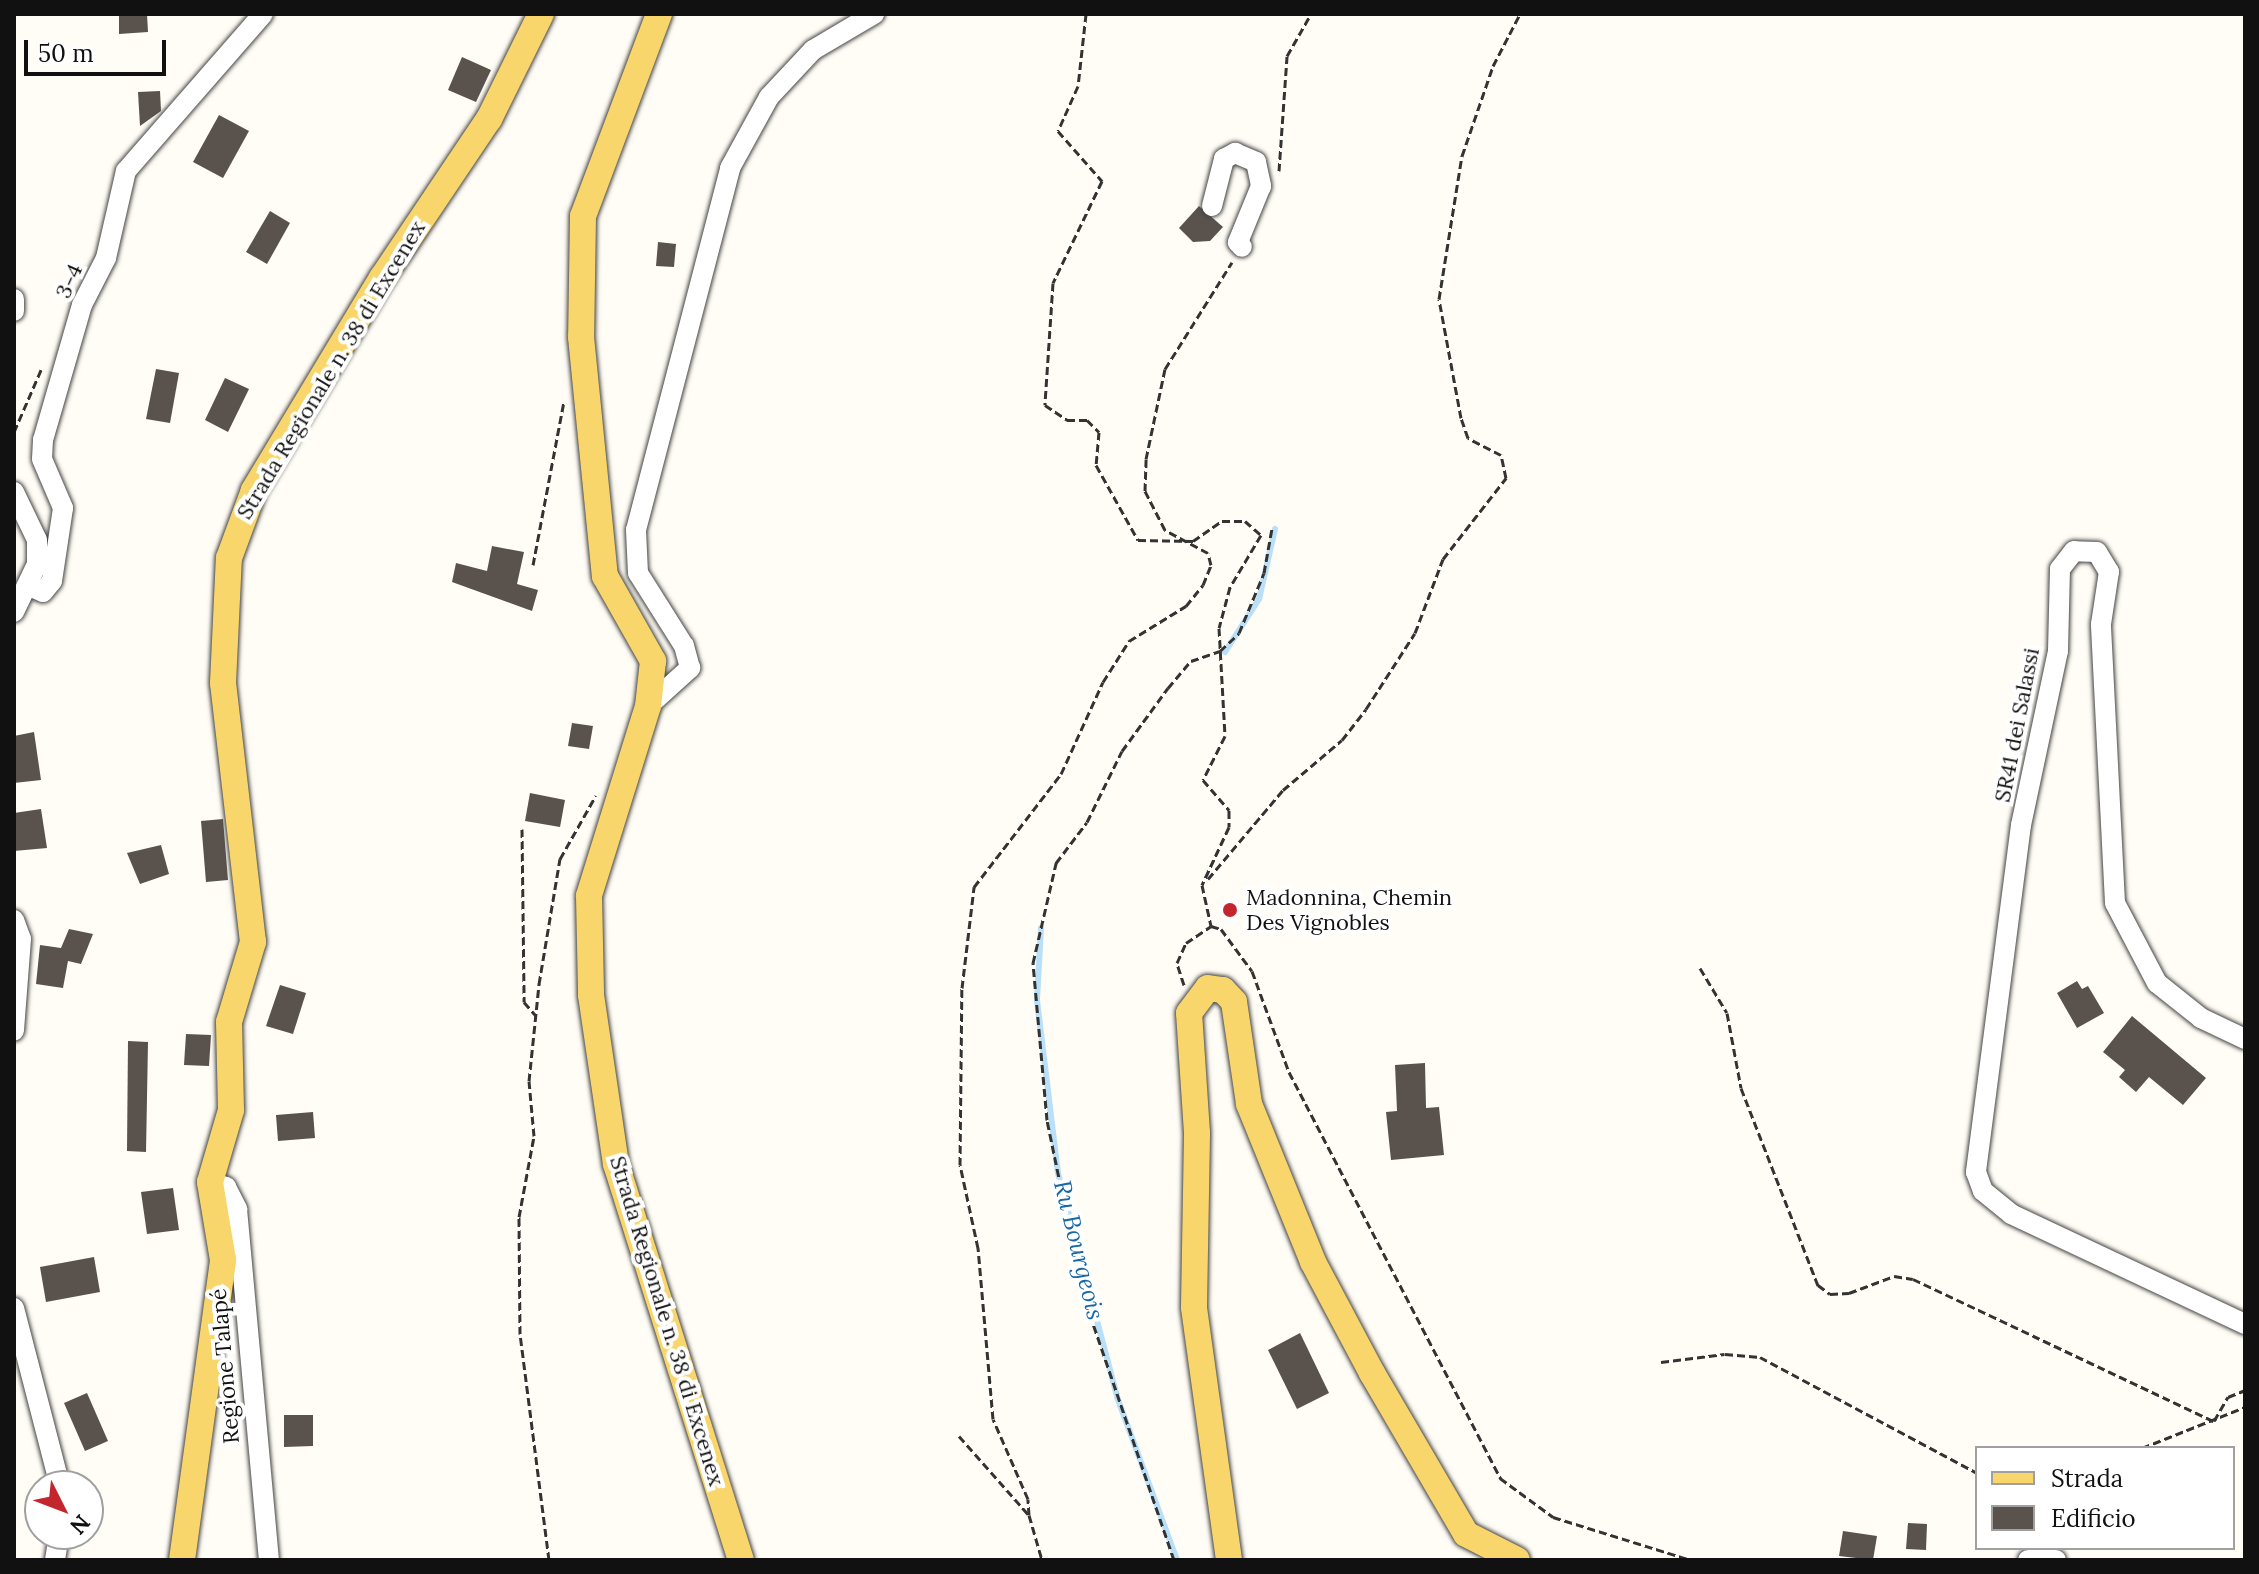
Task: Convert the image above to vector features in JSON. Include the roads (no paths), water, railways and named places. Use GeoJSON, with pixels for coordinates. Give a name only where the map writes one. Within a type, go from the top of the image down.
{"type":"FeatureCollection","features":[{"type":"Feature","properties":{"kind":"main road","name":"Strada Regionale n. 38 di Excenex"},"geometry":{"type":"LineString","coordinates":[[182,1560],[223,1260],[210,1182],[231,1110],[229,1022],[253,942],[223,683],[225,594],[237,526],[382,278],[489,119],[541,14]]}},
{"type":"Feature","properties":{"kind":"main road","name":"Strada Regionale n. 38 di Excenex"},"geometry":{"type":"LineString","coordinates":[[659,14],[583,216],[581,337],[605,576],[653,661],[648,706],[589,896],[591,995],[616,1164],[741,1560]]}},
{"type":"Feature","properties":{"kind":"main road"},"geometry":{"type":"LineString","coordinates":[[1229,1560],[1194,1307],[1197,1133],[1189,1013],[1208,988],[1223,990],[1234,1002],[1249,1104],[1313,1262],[1372,1373],[1466,1534],[1517,1560]]}},
{"type":"Feature","properties":{"kind":"street","name":"3-4"},"geometry":{"type":"LineString","coordinates":[[29,586],[43,592],[52,581],[63,508],[42,459],[43,440],[82,305],[106,258],[126,171],[263,14]]}},
{"type":"Feature","properties":{"kind":"street"},"geometry":{"type":"LineString","coordinates":[[648,706],[690,668],[684,646],[638,573],[636,530],[730,168],[769,97],[813,50],[874,14]]}},
{"type":"Feature","properties":{"kind":"street"},"geometry":{"type":"LineString","coordinates":[[1212,206],[1224,159],[1235,153],[1256,162],[1261,186],[1238,242],[1242,247]]}},
{"type":"Feature","properties":{"kind":"street"},"geometry":{"type":"LineString","coordinates":[[14,299],[14,311]]}},
{"type":"Feature","properties":{"kind":"street"},"geometry":{"type":"LineString","coordinates":[[14,492],[37,540],[29,586],[14,612]]}},
{"type":"Feature","properties":{"kind":"street","name":"SR41 dei Salassi"},"geometry":{"type":"LineString","coordinates":[[2245,1039],[2201,1018],[2157,983],[2115,903],[2101,624],[2109,572],[2097,552],[2074,551],[2060,569],[2058,651],[2021,825],[1976,1172],[1983,1191],[2011,1214],[2245,1324]]}},
{"type":"Feature","properties":{"kind":"street"},"geometry":{"type":"LineString","coordinates":[[14,920],[21,939],[14,1031]]}},
{"type":"Feature","properties":{"kind":"street","name":"Regione Talapé"},"geometry":{"type":"LineString","coordinates":[[210,1182],[226,1187],[237,1209],[269,1560]]}},
{"type":"Feature","properties":{"kind":"street"},"geometry":{"type":"LineString","coordinates":[[14,1308],[60,1470]]}},
{"type":"Feature","properties":{"kind":"street"},"geometry":{"type":"LineString","coordinates":[[2028,1560],[2056,1560]]}},
{"type":"Feature","properties":{"kind":"waterway","name":"Ru Bourgeois"},"geometry":{"type":"LineString","coordinates":[[1225,652],[1259,599],[1275,529]]}},
{"type":"Feature","properties":{"kind":"waterway","name":"Ru Bourgeois"},"geometry":{"type":"LineString","coordinates":[[1041,928],[1037,1000],[1058,1173],[1117,1397],[1177,1560]]}},
{"type":"Feature","properties":{"kind":"place","name":"Madonnina, Chemin Des Vignobles"},"geometry":{"type":"Point","coordinates":[1230,910]}}]}
